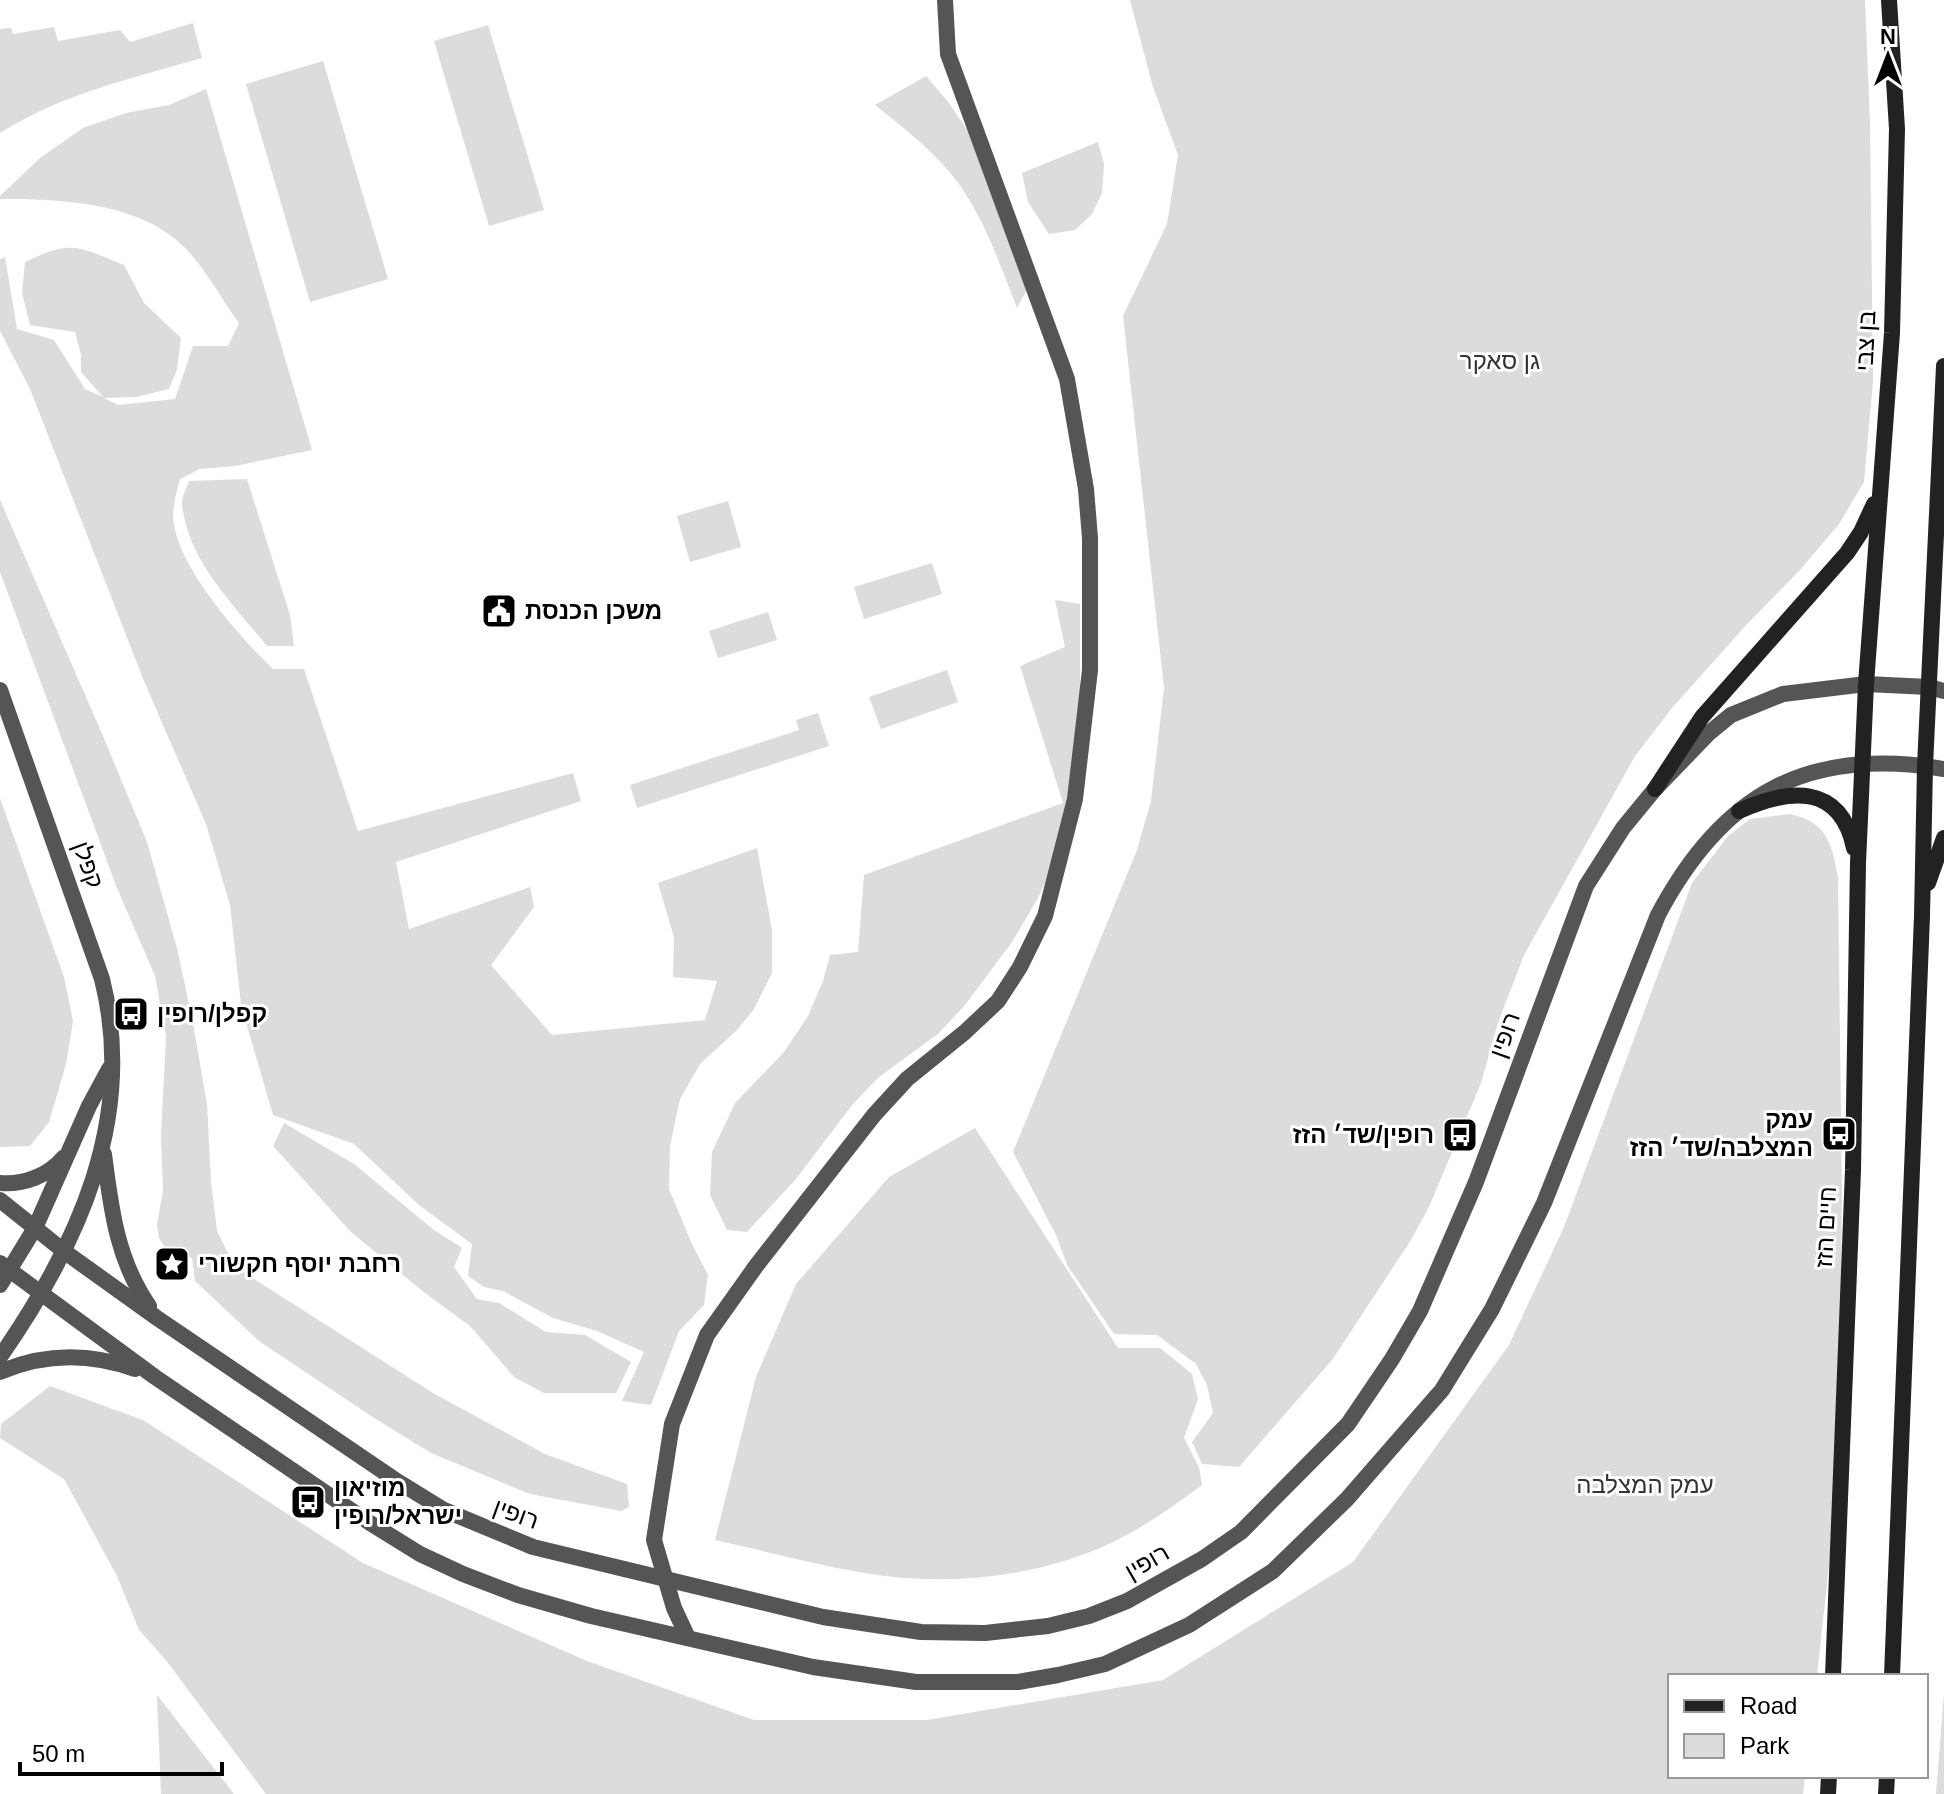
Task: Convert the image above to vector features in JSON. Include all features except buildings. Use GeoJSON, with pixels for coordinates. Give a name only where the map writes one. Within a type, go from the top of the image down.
{"type":"FeatureCollection","features":[{"type":"Feature","properties":{"kind":"main road","name":"בן צבי"},"geometry":{"type":"LineString","coordinates":[[1866,684],[1892,333],[1897,129],[1889,0]]}},
{"type":"Feature","properties":{"kind":"main road"},"geometry":{"type":"LineString","coordinates":[[1892,1674],[1922,916],[1925,766],[1936,689],[1944,366]]}},
{"type":"Feature","properties":{"kind":"main road"},"geometry":{"type":"LineString","coordinates":[[1655,789],[1702,717],[1847,553],[1861,532],[1880,487]]}},
{"type":"Feature","properties":{"kind":"main road","name":"חיים הזז"},"geometry":{"type":"LineString","coordinates":[[1833,1674],[1853,1170],[1858,863],[1866,684]]}},
{"type":"Feature","properties":{"kind":"main road"},"geometry":{"type":"LineString","coordinates":[[1739,811],[1767,798],[1804,794],[1819,798],[1833,807],[1843,821],[1852,839],[1858,863]]}},
{"type":"Feature","properties":{"kind":"main road"},"geometry":{"type":"LineString","coordinates":[[1922,916],[1934,862],[1944,838]]}},
{"type":"Feature","properties":{"kind":"street"},"geometry":{"type":"LineString","coordinates":[[688,1638],[654,1540],[672,1424],[707,1335],[730,1299],[874,1115],[907,1079],[998,1001],[1020,967],[1045,916],[1075,799],[1090,670],[1090,538],[1086,489],[1067,379],[948,54],[945,0]]}},
{"type":"Feature","properties":{"kind":"street","name":"רופין"},"geometry":{"type":"LineString","coordinates":[[0,1200],[65,1252],[157,1318],[397,1481],[444,1510],[533,1547],[870,1626],[921,1632],[1013,1632],[1089,1616],[1127,1601],[1202,1559],[1241,1532],[1300,1476],[1348,1424],[1420,1311],[1476,1182],[1586,886],[1623,828],[1655,789],[1709,733],[1731,715],[1783,694],[1866,684],[1936,689]]}},
{"type":"Feature","properties":{"kind":"street","name":"קפלן"},"geometry":{"type":"LineString","coordinates":[[0,690],[102,979],[111,1014],[113,1061],[103,1147],[81,1217],[41,1294],[0,1357]]}},
{"type":"Feature","properties":{"kind":"street"},"geometry":{"type":"LineString","coordinates":[[5,1267],[155,1377],[370,1523],[420,1554],[518,1595],[591,1616],[813,1667],[916,1682],[1018,1682],[1105,1664],[1189,1625],[1273,1571],[1386,1457],[1442,1390],[1511,1274],[1544,1203],[1658,915],[1677,879],[1716,830],[1765,791],[1819,769],[1863,764],[1944,769]]}},
{"type":"Feature","properties":{"kind":"street"},"geometry":{"type":"LineString","coordinates":[[0,1285],[5,1267],[35,1228],[89,1106],[113,1061]]}},
{"type":"Feature","properties":{"kind":"street"},"geometry":{"type":"LineString","coordinates":[[103,1147],[114,1228],[124,1260],[135,1286],[157,1318]]}},
{"type":"Feature","properties":{"kind":"street"},"geometry":{"type":"LineString","coordinates":[[0,1183],[27,1181],[44,1174],[70,1150]]}},
{"type":"Feature","properties":{"kind":"street"},"geometry":{"type":"LineString","coordinates":[[0,1372],[40,1360],[79,1357],[112,1361],[155,1377]]}},
{"type":"Feature","properties":{"kind":"green space","name":"גן סאקר"},"geometry":{"type":"Polygon","coordinates":[[[1130,0],[1865,0],[1870,121],[1873,381],[1864,482],[1839,524],[1672,708],[1635,756],[1524,955],[1498,1023],[1481,1083],[1429,1207],[1411,1240],[1332,1360],[1239,1467],[1202,1464],[1192,1442],[1213,1413],[1207,1385],[1196,1364],[1157,1335],[1114,1334],[1067,1265],[1057,1237],[1013,1152],[1137,850],[1151,801],[1164,688],[1123,316],[1167,224],[1178,155],[1153,87],[1130,0]]]}},
{"type":"Feature","properties":{"kind":"green space"},"geometry":{"type":"Polygon","coordinates":[[[193,23],[202,58],[73,97],[0,133],[0,29],[11,28],[13,34],[54,27],[58,41],[120,30],[130,42],[193,23]]]}},
{"type":"Feature","properties":{"kind":"green space"},"geometry":{"type":"Polygon","coordinates":[[[488,25],[544,210],[489,226],[434,41],[488,25]]]}},
{"type":"Feature","properties":{"kind":"green space"},"geometry":{"type":"Polygon","coordinates":[[[323,61],[388,279],[310,302],[246,84],[323,61]]]}},
{"type":"Feature","properties":{"kind":"green space"},"geometry":{"type":"Polygon","coordinates":[[[926,76],[969,133],[1029,286],[1017,308],[984,227],[961,187],[927,148],[875,105],[926,76]]]}},
{"type":"Feature","properties":{"kind":"green space"},"geometry":{"type":"Polygon","coordinates":[[[206,89],[312,450],[235,466],[200,469],[180,479],[173,516],[176,535],[185,556],[227,619],[273,669],[304,669],[358,831],[573,773],[581,801],[396,862],[409,929],[530,887],[534,907],[491,965],[552,1035],[705,1020],[717,981],[673,977],[674,937],[658,883],[757,848],[772,930],[772,973],[754,1009],[737,1030],[700,1064],[680,1099],[670,1146],[669,1189],[708,1275],[704,1305],[679,1331],[651,1405],[622,1401],[644,1352],[597,1331],[553,1318],[503,1291],[484,1287],[468,1276],[472,1244],[419,1205],[354,1144],[273,1115],[241,1005],[230,905],[206,824],[144,681],[30,389],[0,331],[0,259],[5,257],[17,329],[54,340],[85,389],[103,397],[81,372],[81,355],[75,332],[30,325],[22,293],[25,262],[54,250],[75,248],[124,265],[144,303],[181,338],[177,370],[169,389],[136,397],[104,398],[118,405],[175,399],[193,346],[228,346],[239,323],[199,265],[167,233],[123,212],[98,206],[48,200],[0,199],[40,158],[83,128],[126,113],[169,105],[206,89]]]}},
{"type":"Feature","properties":{"kind":"green space"},"geometry":{"type":"Polygon","coordinates":[[[1098,142],[1104,164],[1102,193],[1092,214],[1075,230],[1049,234],[1028,202],[1022,173],[1098,142]]]}},
{"type":"Feature","properties":{"kind":"green space"},"geometry":{"type":"Polygon","coordinates":[[[247,479],[290,615],[294,646],[267,646],[214,581],[186,525],[182,501],[189,481],[247,479]]]}},
{"type":"Feature","properties":{"kind":"green space"},"geometry":{"type":"Polygon","coordinates":[[[0,500],[147,842],[177,948],[192,1018],[207,1104],[217,1231],[235,1267],[433,1393],[545,1454],[627,1484],[629,1507],[621,1511],[530,1494],[431,1453],[259,1341],[195,1281],[192,1258],[166,1249],[159,1238],[157,1224],[163,1191],[161,1136],[166,1036],[155,976],[117,888],[0,572],[0,500]]]}},
{"type":"Feature","properties":{"kind":"green space"},"geometry":{"type":"Polygon","coordinates":[[[728,501],[741,547],[690,562],[677,516],[728,501]]]}},
{"type":"Feature","properties":{"kind":"green space"},"geometry":{"type":"Polygon","coordinates":[[[932,563],[942,594],[864,619],[854,587],[932,563]]]}},
{"type":"Feature","properties":{"kind":"green space"},"geometry":{"type":"Polygon","coordinates":[[[1055,600],[1080,604],[1080,719],[1063,843],[1038,898],[1012,942],[965,1005],[938,1034],[879,1077],[852,1105],[796,1179],[747,1232],[727,1230],[710,1195],[712,1152],[735,1103],[784,1052],[808,1016],[830,955],[858,952],[864,875],[1063,803],[1020,666],[1065,647],[1055,600]]]}},
{"type":"Feature","properties":{"kind":"green space"},"geometry":{"type":"Polygon","coordinates":[[[768,612],[777,640],[718,658],[709,631],[768,612]]]}},
{"type":"Feature","properties":{"kind":"green space"},"geometry":{"type":"Polygon","coordinates":[[[947,670],[958,702],[881,729],[869,697],[947,670]]]}},
{"type":"Feature","properties":{"kind":"green space"},"geometry":{"type":"Polygon","coordinates":[[[818,713],[829,746],[637,808],[630,785],[799,730],[796,720],[818,713]]]}},
{"type":"Feature","properties":{"kind":"green space"},"geometry":{"type":"Polygon","coordinates":[[[0,798],[64,977],[73,1021],[66,1064],[49,1122],[30,1146],[0,1147],[0,798]]]}},
{"type":"Feature","properties":{"kind":"green space","name":"עמק המצלבה"},"geometry":{"type":"Polygon","coordinates":[[[1790,814],[1812,823],[1826,836],[1838,877],[1842,1197],[1838,1483],[1817,1674],[1668,1674],[1668,1778],[1805,1778],[1803,1794],[266,1794],[165,1659],[139,1630],[117,1576],[64,1479],[0,1438],[1,1424],[50,1386],[143,1420],[363,1563],[587,1661],[754,1720],[927,1720],[1163,1680],[1353,1562],[1509,1345],[1564,1227],[1692,883],[1728,836],[1750,819],[1790,814]]]}},
{"type":"Feature","properties":{"kind":"green space"},"geometry":{"type":"Polygon","coordinates":[[[284,1123],[354,1164],[434,1230],[462,1248],[454,1267],[477,1299],[499,1303],[546,1332],[585,1335],[631,1362],[616,1393],[544,1393],[514,1377],[470,1326],[351,1232],[273,1146],[284,1123]]]}},
{"type":"Feature","properties":{"kind":"green space"},"geometry":{"type":"Polygon","coordinates":[[[975,1128],[1118,1348],[1160,1348],[1192,1374],[1198,1399],[1184,1438],[1199,1467],[1202,1485],[1149,1522],[1086,1554],[1055,1564],[992,1576],[928,1579],[864,1573],[715,1540],[756,1377],[796,1284],[889,1177],[975,1128]]]}},
{"type":"Feature","properties":{"kind":"green space"},"geometry":{"type":"Polygon","coordinates":[[[1944,1693],[1944,1794],[1936,1794],[1944,1693]]]}},
{"type":"Feature","properties":{"kind":"green space"},"geometry":{"type":"Polygon","coordinates":[[[157,1695],[234,1794],[161,1794],[157,1695]]]}},
{"type":"Feature","properties":{"kind":"place","name":"משכן הכנסת"},"geometry":{"type":"Point","coordinates":[499,611]}},
{"type":"Feature","properties":{"kind":"place","name":"קפלן/רופין"},"geometry":{"type":"Point","coordinates":[131,1014]}},
{"type":"Feature","properties":{"kind":"place","name":"עמק המצלבה/שד׳ הזז"},"geometry":{"type":"Point","coordinates":[1839,1134]}},
{"type":"Feature","properties":{"kind":"place","name":"רופין/שד׳ הזז"},"geometry":{"type":"Point","coordinates":[1460,1135]}},
{"type":"Feature","properties":{"kind":"place","name":"רחבת יוסף חקשורי"},"geometry":{"type":"Point","coordinates":[172,1264]}},
{"type":"Feature","properties":{"kind":"place","name":"מוזיאון ישראל/רופין"},"geometry":{"type":"Point","coordinates":[308,1502]}}]}
